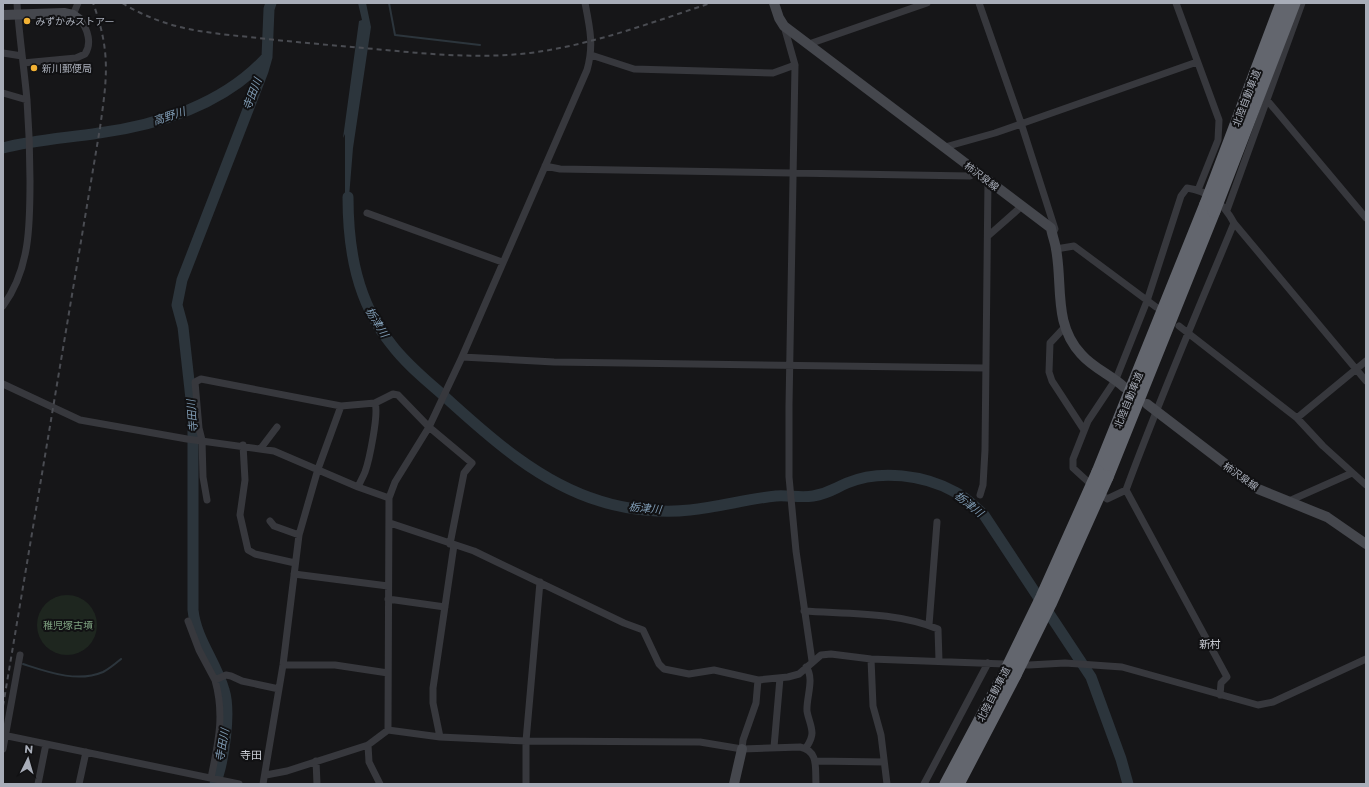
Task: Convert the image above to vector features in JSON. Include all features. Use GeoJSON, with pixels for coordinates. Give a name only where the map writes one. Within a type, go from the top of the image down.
{"type":"FeatureCollection","features":[{"type":"Feature","properties":{"kind":"highway","name":"北陸自動車道"},"geometry":{"type":"LineString","coordinates":[[1216,208],[1282,3]]}},
{"type":"Feature","properties":{"kind":"highway","name":"北陸自動車道"},"geometry":{"type":"LineString","coordinates":[[958,784],[1009,675],[1045,590],[1103,475],[1216,208],[1294,3]]}},
{"type":"Feature","properties":{"kind":"highway","name":"北陸自動車道"},"geometry":{"type":"LineString","coordinates":[[946,784],[1009,675]]}},
{"type":"Feature","properties":{"kind":"main road","name":"柿沢泉線"},"geometry":{"type":"LineString","coordinates":[[774,3],[779,18],[784,26],[1051,228],[1056,249],[1060,307],[1064,328],[1072,344],[1082,355],[1098,369],[1116,379],[1124,387]]}},
{"type":"Feature","properties":{"kind":"main road"},"geometry":{"type":"LineString","coordinates":[[3,15],[64,13],[77,17]]}},
{"type":"Feature","properties":{"kind":"main road","name":"柿沢泉線"},"geometry":{"type":"LineString","coordinates":[[1147,404],[1258,489],[1289,501],[1337,523],[1366,544]]}},
{"type":"Feature","properties":{"kind":"main road"},"geometry":{"type":"LineString","coordinates":[[734,784],[742,749]]}},
{"type":"Feature","properties":{"kind":"street"},"geometry":{"type":"LineString","coordinates":[[3,306],[12,294],[21,273],[26,254],[30,226],[30,153],[27,100],[17,3]]}},
{"type":"Feature","properties":{"kind":"street"},"geometry":{"type":"LineString","coordinates":[[3,53],[23,59],[81,57],[88,50],[89,44],[86,30],[77,17],[78,3]]}},
{"type":"Feature","properties":{"kind":"street"},"geometry":{"type":"LineString","coordinates":[[388,730],[389,498],[395,482],[429,427],[462,357],[502,262],[587,70],[591,54],[592,40],[585,3]]}},
{"type":"Feature","properties":{"kind":"street"},"geometry":{"type":"LineString","coordinates":[[809,44],[927,3]]}},
{"type":"Feature","properties":{"kind":"street"},"geometry":{"type":"LineString","coordinates":[[979,3],[1021,123],[1055,229],[1052,234]]}},
{"type":"Feature","properties":{"kind":"street"},"geometry":{"type":"LineString","coordinates":[[1176,3],[1219,120],[1218,140],[1198,190]]}},
{"type":"Feature","properties":{"kind":"street"},"geometry":{"type":"LineString","coordinates":[[1216,208],[1267,100],[1302,3]]}},
{"type":"Feature","properties":{"kind":"street"},"geometry":{"type":"LineString","coordinates":[[784,26],[795,65],[789,477],[791,510],[812,661]]}},
{"type":"Feature","properties":{"kind":"street"},"geometry":{"type":"LineString","coordinates":[[591,54],[634,69],[773,73],[795,65]]}},
{"type":"Feature","properties":{"kind":"street"},"geometry":{"type":"LineString","coordinates":[[944,147],[1021,123],[1197,62]]}},
{"type":"Feature","properties":{"kind":"street"},"geometry":{"type":"LineString","coordinates":[[3,93],[27,100]]}},
{"type":"Feature","properties":{"kind":"street"},"geometry":{"type":"LineString","coordinates":[[1267,100],[1366,218]]}},
{"type":"Feature","properties":{"kind":"street"},"geometry":{"type":"LineString","coordinates":[[545,166],[560,168],[794,174],[970,176],[976,171]]}},
{"type":"Feature","properties":{"kind":"street"},"geometry":{"type":"LineString","coordinates":[[980,495],[983,485],[986,368],[988,180]]}},
{"type":"Feature","properties":{"kind":"street"},"geometry":{"type":"LineString","coordinates":[[1234,223],[1155,411],[1126,490],[1108,499],[1073,468],[1073,459],[1084,430],[1116,379],[1147,301],[1181,196],[1187,188],[1198,190],[1234,223],[1366,381]]}},
{"type":"Feature","properties":{"kind":"street"},"geometry":{"type":"LineString","coordinates":[[988,236],[1022,206]]}},
{"type":"Feature","properties":{"kind":"street"},"geometry":{"type":"LineString","coordinates":[[367,213],[502,262]]}},
{"type":"Feature","properties":{"kind":"street"},"geometry":{"type":"LineString","coordinates":[[1056,249],[1074,246],[1156,307]]}},
{"type":"Feature","properties":{"kind":"street"},"geometry":{"type":"LineString","coordinates":[[1179,326],[1297,418],[1323,446],[1366,485]]}},
{"type":"Feature","properties":{"kind":"street"},"geometry":{"type":"LineString","coordinates":[[1064,328],[1050,343],[1049,372],[1052,381],[1084,430]]}},
{"type":"Feature","properties":{"kind":"street"},"geometry":{"type":"LineString","coordinates":[[462,357],[562,362],[986,368]]}},
{"type":"Feature","properties":{"kind":"street"},"geometry":{"type":"LineString","coordinates":[[1297,418],[1366,361]]}},
{"type":"Feature","properties":{"kind":"street"},"geometry":{"type":"LineString","coordinates":[[207,500],[203,477],[202,440],[199,428],[195,382],[201,379],[341,406],[375,403],[393,394],[398,395],[429,427],[472,462],[464,473],[452,545],[445,607],[433,688],[433,703],[440,737]]}},
{"type":"Feature","properties":{"kind":"street"},"geometry":{"type":"LineString","coordinates":[[3,384],[80,420],[187,439],[261,448],[290,456],[389,498]]}},
{"type":"Feature","properties":{"kind":"street"},"geometry":{"type":"LineString","coordinates":[[358,486],[368,462],[377,414],[375,403]]}},
{"type":"Feature","properties":{"kind":"street"},"geometry":{"type":"LineString","coordinates":[[264,784],[283,664],[299,535],[318,469],[341,406]]}},
{"type":"Feature","properties":{"kind":"street"},"geometry":{"type":"LineString","coordinates":[[261,448],[277,427]]}},
{"type":"Feature","properties":{"kind":"street"},"geometry":{"type":"LineString","coordinates":[[243,445],[245,480],[240,515],[248,550],[255,554],[295,563]]}},
{"type":"Feature","properties":{"kind":"street"},"geometry":{"type":"LineString","coordinates":[[1289,501],[1352,473]]}},
{"type":"Feature","properties":{"kind":"street"},"geometry":{"type":"LineString","coordinates":[[1126,490],[1226,677],[1221,683],[1220,695]]}},
{"type":"Feature","properties":{"kind":"street"},"geometry":{"type":"LineString","coordinates":[[270,521],[274,526],[299,535]]}},
{"type":"Feature","properties":{"kind":"street"},"geometry":{"type":"LineString","coordinates":[[929,625],[937,522]]}},
{"type":"Feature","properties":{"kind":"street"},"geometry":{"type":"LineString","coordinates":[[390,523],[452,545],[474,551],[624,623],[643,630],[658,664],[664,669],[689,674],[714,670],[758,680],[780,678],[799,674],[812,661],[821,655],[831,654],[871,659],[1029,665],[1065,663],[1103,665],[1122,667],[1258,705],[1273,702],[1366,659]]}},
{"type":"Feature","properties":{"kind":"street"},"geometry":{"type":"LineString","coordinates":[[294,574],[388,586]]}},
{"type":"Feature","properties":{"kind":"street"},"geometry":{"type":"LineString","coordinates":[[526,784],[526,741],[540,582]]}},
{"type":"Feature","properties":{"kind":"street"},"geometry":{"type":"LineString","coordinates":[[388,599],[445,607]]}},
{"type":"Feature","properties":{"kind":"street"},"geometry":{"type":"LineString","coordinates":[[804,611],[878,615],[938,628],[939,661]]}},
{"type":"Feature","properties":{"kind":"street"},"geometry":{"type":"LineString","coordinates":[[188,621],[198,650],[214,680],[221,710],[221,726],[211,778]]}},
{"type":"Feature","properties":{"kind":"street"},"geometry":{"type":"LineString","coordinates":[[3,749],[4,735],[20,655]]}},
{"type":"Feature","properties":{"kind":"street"},"geometry":{"type":"LineString","coordinates":[[871,659],[873,706],[881,735],[887,784]]}},
{"type":"Feature","properties":{"kind":"street"},"geometry":{"type":"LineString","coordinates":[[924,784],[988,663]]}},
{"type":"Feature","properties":{"kind":"street"},"geometry":{"type":"LineString","coordinates":[[283,664],[335,665],[388,673]]}},
{"type":"Feature","properties":{"kind":"street"},"geometry":{"type":"LineString","coordinates":[[806,667],[809,671],[810,677],[807,710],[812,734],[811,740],[806,748]]}},
{"type":"Feature","properties":{"kind":"street"},"geometry":{"type":"LineString","coordinates":[[214,680],[226,675],[242,681],[279,689]]}},
{"type":"Feature","properties":{"kind":"street"},"geometry":{"type":"LineString","coordinates":[[774,747],[780,678]]}},
{"type":"Feature","properties":{"kind":"street"},"geometry":{"type":"LineString","coordinates":[[742,749],[743,740],[756,703],[758,680]]}},
{"type":"Feature","properties":{"kind":"street"},"geometry":{"type":"LineString","coordinates":[[266,775],[287,771],[368,744],[388,730],[440,737],[526,741],[700,742],[742,749],[774,747],[806,748],[812,752],[816,761],[816,784]]}},
{"type":"Feature","properties":{"kind":"street"},"geometry":{"type":"LineString","coordinates":[[4,735],[239,784]]}},
{"type":"Feature","properties":{"kind":"street"},"geometry":{"type":"LineString","coordinates":[[38,784],[46,744]]}},
{"type":"Feature","properties":{"kind":"street"},"geometry":{"type":"LineString","coordinates":[[368,744],[369,762],[380,784]]}},
{"type":"Feature","properties":{"kind":"street"},"geometry":{"type":"LineString","coordinates":[[79,784],[86,752]]}},
{"type":"Feature","properties":{"kind":"street"},"geometry":{"type":"LineString","coordinates":[[316,761],[317,784]]}},
{"type":"Feature","properties":{"kind":"street"},"geometry":{"type":"LineString","coordinates":[[816,761],[884,762]]}},
{"type":"Feature","properties":{"kind":"green space","name":"稚児塚古墳"},"geometry":{"type":"Polygon","coordinates":[[[67,595],[84,600],[92,608],[97,625],[92,642],[84,650],[67,655],[50,650],[42,642],[37,625],[42,608],[50,600],[67,595]]]}},
{"type":"Feature","properties":{"kind":"shaded area"},"geometry":{"type":"Polygon","coordinates":[[[358,3],[366,3],[371,27],[353,148],[347,222],[345,205],[345,134],[343,138],[359,21],[362,20],[358,3]]]}},
{"type":"Feature","properties":{"kind":"waterway","name":"寺田川"},"geometry":{"type":"LineString","coordinates":[[215,784],[224,750],[227,711],[224,690],[198,631],[193,610],[193,417],[183,327],[177,305],[182,280],[263,71],[267,57],[269,9],[271,3]]}},
{"type":"Feature","properties":{"kind":"waterway"},"geometry":{"type":"LineString","coordinates":[[389,3],[395,35],[480,45]]}},
{"type":"Feature","properties":{"kind":"waterway","name":"高野川"},"geometry":{"type":"LineString","coordinates":[[3,148],[39,141],[122,129],[167,118],[189,110],[230,88],[248,75],[265,59]]}},
{"type":"Feature","properties":{"kind":"waterway","name":"栃津川"},"geometry":{"type":"LineString","coordinates":[[348,197],[350,236],[357,275],[362,293],[379,328],[416,372],[479,428],[517,458],[557,483],[600,501],[633,509],[657,511],[701,509],[776,496],[813,496],[828,492],[860,479],[888,475],[930,481],[967,499],[984,515],[1091,677],[1121,759],[1128,784]]}},
{"type":"Feature","properties":{"kind":"waterway"},"geometry":{"type":"LineString","coordinates":[[23,664],[52,673],[83,677],[103,672],[121,659]]}},
{"type":"Feature","properties":{"kind":"railway"},"geometry":{"type":"LineString","coordinates":[[3,706],[100,128],[106,79],[106,65],[103,36],[93,3]]}},
{"type":"Feature","properties":{"kind":"railway"},"geometry":{"type":"LineString","coordinates":[[122,3],[154,19],[199,31],[419,53],[486,56],[530,53],[599,39],[711,3]]}},
{"type":"Feature","properties":{"kind":"place","name":"みずかみストアー"},"geometry":{"type":"Point","coordinates":[27,21]}},
{"type":"Feature","properties":{"kind":"place","name":"新川郵便局"},"geometry":{"type":"Point","coordinates":[34,68]}},
{"type":"Feature","properties":{"kind":"district","name":"新村"},"geometry":{"type":"Point","coordinates":[1210,644]}},
{"type":"Feature","properties":{"kind":"district","name":"寺田"},"geometry":{"type":"Point","coordinates":[251,755]}}]}
